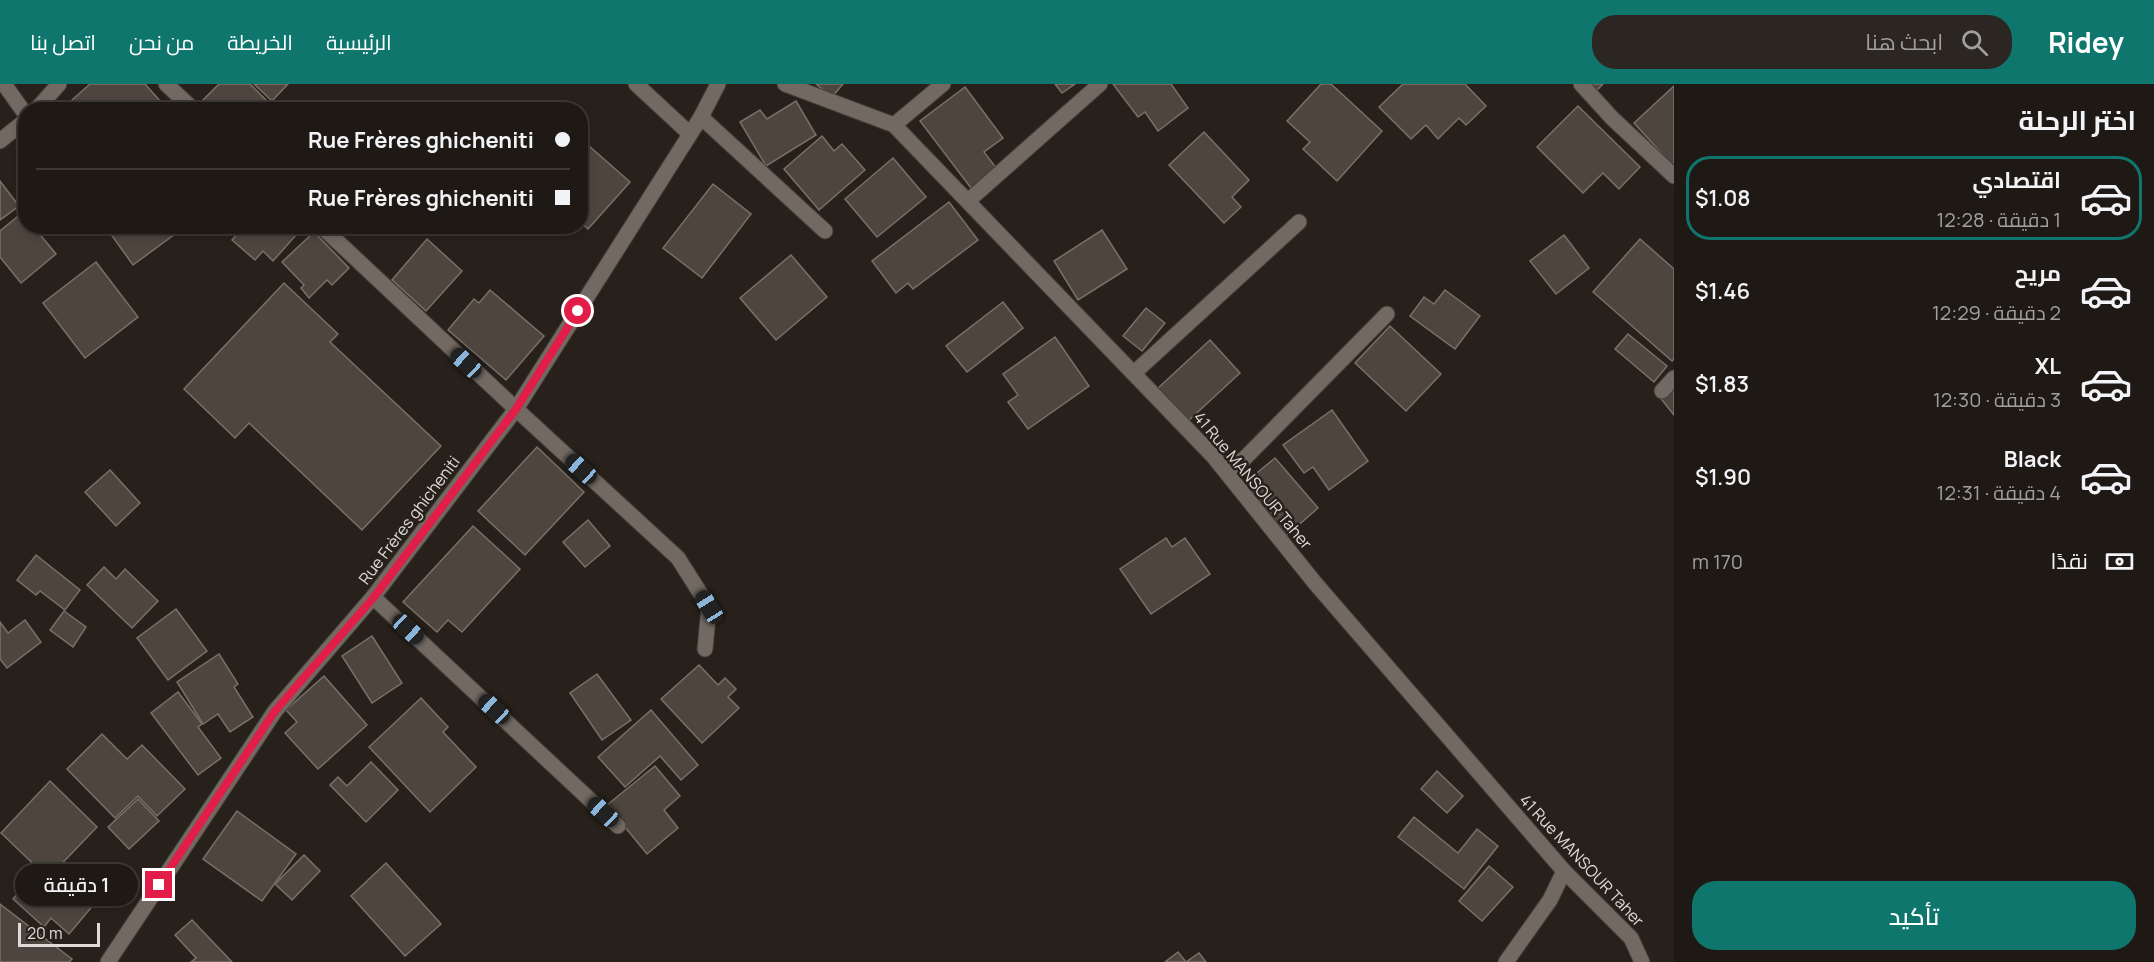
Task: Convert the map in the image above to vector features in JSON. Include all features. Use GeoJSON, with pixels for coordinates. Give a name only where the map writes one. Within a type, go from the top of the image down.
{"type":"FeatureCollection","features":[{"type":"Feature","properties":{"kind":"street"},"geometry":{"type":"LineString","coordinates":[[4,84],[18,104]]}},
{"type":"Feature","properties":{"kind":"street"},"geometry":{"type":"LineString","coordinates":[[43,102],[59,84]]}},
{"type":"Feature","properties":{"kind":"street"},"geometry":{"type":"LineString","coordinates":[[166,84],[185,102]]}},
{"type":"Feature","properties":{"kind":"street"},"geometry":{"type":"LineString","coordinates":[[636,84],[690,134]]}},
{"type":"Feature","properties":{"kind":"street","name":"Rue Frères ghicheniti"},"geometry":{"type":"LineString","coordinates":[[108,962],[275,711],[374,597],[516,409],[701,117],[718,84]]}},
{"type":"Feature","properties":{"kind":"street","name":"41 Rue MANSOUR Taher"},"geometry":{"type":"LineString","coordinates":[[785,84],[894,125],[1213,456],[1315,583],[1564,872],[1631,938],[1642,962]]}},
{"type":"Feature","properties":{"kind":"street"},"geometry":{"type":"LineString","coordinates":[[894,125],[943,84]]}},
{"type":"Feature","properties":{"kind":"street"},"geometry":{"type":"LineString","coordinates":[[968,201],[1100,84]]}},
{"type":"Feature","properties":{"kind":"street"},"geometry":{"type":"LineString","coordinates":[[1581,84],[1612,118],[1674,176]]}},
{"type":"Feature","properties":{"kind":"street"},"geometry":{"type":"LineString","coordinates":[[701,117],[825,231]]}},
{"type":"Feature","properties":{"kind":"street"},"geometry":{"type":"LineString","coordinates":[[0,141],[18,126]]}},
{"type":"Feature","properties":{"kind":"street"},"geometry":{"type":"LineString","coordinates":[[1134,373],[1299,222]]}},
{"type":"Feature","properties":{"kind":"street"},"geometry":{"type":"LineString","coordinates":[[330,234],[678,558],[709,607],[705,649]]}},
{"type":"Feature","properties":{"kind":"street"},"geometry":{"type":"LineString","coordinates":[[1227,472],[1245,458],[1387,314]]}},
{"type":"Feature","properties":{"kind":"street"},"geometry":{"type":"LineString","coordinates":[[1662,391],[1674,378]]}},
{"type":"Feature","properties":{"kind":"street"},"geometry":{"type":"LineString","coordinates":[[374,597],[618,826]]}},
{"type":"Feature","properties":{"kind":"street"},"geometry":{"type":"LineString","coordinates":[[1506,962],[1550,900],[1564,872]]}},
{"type":"Feature","properties":{"kind":"building"},"geometry":{"type":"Polygon","coordinates":[[[90,84],[145,84],[160,101],[74,102],[72,100],[90,84]]]}},
{"type":"Feature","properties":{"kind":"building"},"geometry":{"type":"Polygon","coordinates":[[[219,84],[250,84],[266,100],[264,102],[201,102],[219,84]]]}},
{"type":"Feature","properties":{"kind":"building"},"geometry":{"type":"Polygon","coordinates":[[[254,84],[288,84],[272,101],[254,84]]]}},
{"type":"Feature","properties":{"kind":"building"},"geometry":{"type":"Polygon","coordinates":[[[816,84],[843,84],[832,97],[816,84]]]}},
{"type":"Feature","properties":{"kind":"building"},"geometry":{"type":"Polygon","coordinates":[[[1055,84],[1075,84],[1062,93],[1055,84]]]}},
{"type":"Feature","properties":{"kind":"building"},"geometry":{"type":"Polygon","coordinates":[[[1113,84],[1171,84],[1188,108],[1158,131],[1145,112],[1138,117],[1113,84]]]}},
{"type":"Feature","properties":{"kind":"building"},"geometry":{"type":"Polygon","coordinates":[[[1321,84],[1331,84],[1382,131],[1337,181],[1303,149],[1310,142],[1287,121],[1321,84]]]}},
{"type":"Feature","properties":{"kind":"building"},"geometry":{"type":"Polygon","coordinates":[[[1403,84],[1465,84],[1486,106],[1466,125],[1459,118],[1438,139],[1426,125],[1411,139],[1379,107],[1403,84]]]}},
{"type":"Feature","properties":{"kind":"building"},"geometry":{"type":"Polygon","coordinates":[[[1589,84],[1603,84],[1596,91],[1589,84]]]}},
{"type":"Feature","properties":{"kind":"building"},"geometry":{"type":"Polygon","coordinates":[[[1674,86],[1674,167],[1634,123],[1674,86]]]}},
{"type":"Feature","properties":{"kind":"building"},"geometry":{"type":"Polygon","coordinates":[[[965,87],[1003,138],[984,152],[997,169],[971,188],[920,121],[965,87]]]}},
{"type":"Feature","properties":{"kind":"building"},"geometry":{"type":"Polygon","coordinates":[[[796,101],[816,135],[766,166],[740,122],[760,110],[767,119],[796,101]]]}},
{"type":"Feature","properties":{"kind":"building"},"geometry":{"type":"Polygon","coordinates":[[[1578,106],[1640,167],[1619,189],[1603,173],[1583,193],[1537,147],[1578,106]]]}},
{"type":"Feature","properties":{"kind":"building"},"geometry":{"type":"Polygon","coordinates":[[[1204,132],[1249,180],[1232,197],[1241,207],[1224,223],[1169,165],[1204,132]]]}},
{"type":"Feature","properties":{"kind":"building"},"geometry":{"type":"Polygon","coordinates":[[[822,136],[834,151],[842,144],[865,170],[819,210],[784,169],[822,136]]]}},
{"type":"Feature","properties":{"kind":"building"},"geometry":{"type":"Polygon","coordinates":[[[588,145],[630,182],[588,229],[588,145]]]}},
{"type":"Feature","properties":{"kind":"building"},"geometry":{"type":"Polygon","coordinates":[[[893,158],[926,197],[877,237],[845,199],[893,158]]]}},
{"type":"Feature","properties":{"kind":"building"},"geometry":{"type":"Polygon","coordinates":[[[0,181],[18,207],[0,220],[0,181]]]}},
{"type":"Feature","properties":{"kind":"building"},"geometry":{"type":"Polygon","coordinates":[[[713,184],[751,214],[702,278],[663,248],[713,184]]]}},
{"type":"Feature","properties":{"kind":"building"},"geometry":{"type":"Polygon","coordinates":[[[949,202],[978,240],[913,289],[908,283],[896,293],[872,261],[949,202]]]}},
{"type":"Feature","properties":{"kind":"building"},"geometry":{"type":"Polygon","coordinates":[[[18,216],[18,234],[40,234],[56,254],[21,283],[0,257],[0,231],[18,216]]]}},
{"type":"Feature","properties":{"kind":"building"},"geometry":{"type":"Polygon","coordinates":[[[1102,230],[1127,269],[1078,300],[1054,261],[1102,230]]]}},
{"type":"Feature","properties":{"kind":"building"},"geometry":{"type":"Polygon","coordinates":[[[111,234],[175,234],[133,265],[111,234]]]}},
{"type":"Feature","properties":{"kind":"building"},"geometry":{"type":"Polygon","coordinates":[[[237,234],[297,234],[273,261],[263,251],[255,260],[232,240],[237,234]]]}},
{"type":"Feature","properties":{"kind":"building"},"geometry":{"type":"Polygon","coordinates":[[[312,234],[316,234],[349,268],[332,285],[327,280],[309,298],[301,288],[304,285],[282,262],[312,234]]]}},
{"type":"Feature","properties":{"kind":"building"},"geometry":{"type":"Polygon","coordinates":[[[1564,235],[1589,268],[1556,294],[1530,261],[1564,235]]]}},
{"type":"Feature","properties":{"kind":"building"},"geometry":{"type":"Polygon","coordinates":[[[427,239],[462,271],[426,311],[392,280],[427,239]]]}},
{"type":"Feature","properties":{"kind":"building"},"geometry":{"type":"Polygon","coordinates":[[[1640,239],[1674,269],[1674,359],[1672,361],[1593,292],[1640,239]]]}},
{"type":"Feature","properties":{"kind":"building"},"geometry":{"type":"Polygon","coordinates":[[[791,255],[827,297],[776,340],[740,298],[791,255]]]}},
{"type":"Feature","properties":{"kind":"building"},"geometry":{"type":"Polygon","coordinates":[[[96,262],[138,317],[85,358],[43,303],[96,262]]]}},
{"type":"Feature","properties":{"kind":"building"},"geometry":{"type":"Polygon","coordinates":[[[284,283],[338,334],[330,342],[441,446],[362,530],[249,423],[235,438],[184,389],[284,283]]]}},
{"type":"Feature","properties":{"kind":"building"},"geometry":{"type":"Polygon","coordinates":[[[490,290],[544,336],[506,380],[448,330],[474,299],[479,303],[490,290]]]}},
{"type":"Feature","properties":{"kind":"building"},"geometry":{"type":"Polygon","coordinates":[[[1445,290],[1480,316],[1455,349],[1410,316],[1424,297],[1434,304],[1445,290]]]}},
{"type":"Feature","properties":{"kind":"building"},"geometry":{"type":"Polygon","coordinates":[[[1003,302],[1023,328],[967,372],[946,346],[1003,302]]]}},
{"type":"Feature","properties":{"kind":"building"},"geometry":{"type":"Polygon","coordinates":[[[1146,308],[1165,323],[1142,351],[1123,336],[1146,308]]]}},
{"type":"Feature","properties":{"kind":"building"},"geometry":{"type":"Polygon","coordinates":[[[1390,326],[1441,374],[1406,411],[1355,363],[1390,326]]]}},
{"type":"Feature","properties":{"kind":"building"},"geometry":{"type":"Polygon","coordinates":[[[1628,334],[1667,366],[1654,382],[1615,349],[1628,334]]]}},
{"type":"Feature","properties":{"kind":"building"},"geometry":{"type":"Polygon","coordinates":[[[1055,337],[1089,386],[1028,429],[1008,402],[1018,395],[1003,374],[1055,337]]]}},
{"type":"Feature","properties":{"kind":"building"},"geometry":{"type":"Polygon","coordinates":[[[1210,340],[1240,373],[1187,422],[1157,389],[1210,340]]]}},
{"type":"Feature","properties":{"kind":"building"},"geometry":{"type":"Polygon","coordinates":[[[1674,384],[1674,415],[1659,396],[1674,384]]]}},
{"type":"Feature","properties":{"kind":"building"},"geometry":{"type":"Polygon","coordinates":[[[1332,410],[1368,461],[1329,490],[1313,467],[1304,473],[1283,445],[1332,410]]]}},
{"type":"Feature","properties":{"kind":"building"},"geometry":{"type":"Polygon","coordinates":[[[537,447],[584,492],[525,555],[478,511],[537,447]]]}},
{"type":"Feature","properties":{"kind":"building"},"geometry":{"type":"Polygon","coordinates":[[[1275,458],[1318,508],[1285,537],[1241,486],[1275,458]]]}},
{"type":"Feature","properties":{"kind":"building"},"geometry":{"type":"Polygon","coordinates":[[[110,470],[140,503],[116,526],[85,492],[110,470]]]}},
{"type":"Feature","properties":{"kind":"building"},"geometry":{"type":"Polygon","coordinates":[[[588,520],[610,546],[585,567],[563,542],[588,520]]]}},
{"type":"Feature","properties":{"kind":"building"},"geometry":{"type":"Polygon","coordinates":[[[473,526],[520,569],[462,632],[448,620],[437,632],[403,602],[473,526]]]}},
{"type":"Feature","properties":{"kind":"building"},"geometry":{"type":"Polygon","coordinates":[[[1166,538],[1172,547],[1185,538],[1210,574],[1151,614],[1120,569],[1166,538]]]}},
{"type":"Feature","properties":{"kind":"building"},"geometry":{"type":"Polygon","coordinates":[[[36,555],[80,590],[65,610],[40,591],[36,595],[17,580],[36,555]]]}},
{"type":"Feature","properties":{"kind":"building"},"geometry":{"type":"Polygon","coordinates":[[[104,567],[116,579],[125,569],[158,601],[132,628],[87,585],[104,567]]]}},
{"type":"Feature","properties":{"kind":"building"},"geometry":{"type":"Polygon","coordinates":[[[176,609],[207,651],[168,680],[137,638],[176,609]]]}},
{"type":"Feature","properties":{"kind":"building"},"geometry":{"type":"Polygon","coordinates":[[[64,611],[86,627],[73,647],[50,630],[64,611]]]}},
{"type":"Feature","properties":{"kind":"building"},"geometry":{"type":"Polygon","coordinates":[[[25,620],[41,642],[7,668],[0,659],[0,622],[8,633],[25,620]]]}},
{"type":"Feature","properties":{"kind":"building"},"geometry":{"type":"Polygon","coordinates":[[[372,636],[402,683],[372,703],[342,656],[372,636]]]}},
{"type":"Feature","properties":{"kind":"building"},"geometry":{"type":"Polygon","coordinates":[[[219,654],[238,684],[234,687],[253,717],[230,732],[218,714],[203,724],[177,682],[219,654]]]}},
{"type":"Feature","properties":{"kind":"building"},"geometry":{"type":"Polygon","coordinates":[[[699,665],[718,685],[725,678],[736,689],[728,697],[739,708],[702,743],[661,699],[699,665]]]}},
{"type":"Feature","properties":{"kind":"building"},"geometry":{"type":"Polygon","coordinates":[[[597,674],[631,720],[602,740],[570,693],[597,674]]]}},
{"type":"Feature","properties":{"kind":"building"},"geometry":{"type":"Polygon","coordinates":[[[324,676],[367,725],[318,769],[285,733],[297,722],[286,710],[324,676]]]}},
{"type":"Feature","properties":{"kind":"building"},"geometry":{"type":"Polygon","coordinates":[[[178,692],[202,724],[198,727],[221,758],[198,775],[151,713],[178,692]]]}},
{"type":"Feature","properties":{"kind":"building"},"geometry":{"type":"Polygon","coordinates":[[[421,698],[448,727],[443,732],[476,767],[430,812],[369,747],[421,698]]]}},
{"type":"Feature","properties":{"kind":"building"},"geometry":{"type":"Polygon","coordinates":[[[651,710],[698,765],[681,780],[660,756],[625,787],[598,757],[651,710]]]}},
{"type":"Feature","properties":{"kind":"building"},"geometry":{"type":"Polygon","coordinates":[[[102,734],[127,759],[142,745],[185,789],[157,816],[138,796],[115,818],[67,769],[102,734]]]}},
{"type":"Feature","properties":{"kind":"building"},"geometry":{"type":"Polygon","coordinates":[[[371,762],[398,790],[366,822],[330,785],[338,777],[347,786],[371,762]]]}},
{"type":"Feature","properties":{"kind":"building"},"geometry":{"type":"Polygon","coordinates":[[[655,766],[680,796],[664,810],[678,828],[647,854],[607,805],[655,766]]]}},
{"type":"Feature","properties":{"kind":"building"},"geometry":{"type":"Polygon","coordinates":[[[1437,771],[1463,796],[1447,813],[1421,789],[1437,771]]]}},
{"type":"Feature","properties":{"kind":"building"},"geometry":{"type":"Polygon","coordinates":[[[50,781],[97,827],[48,878],[1,833],[50,781]]]}},
{"type":"Feature","properties":{"kind":"building"},"geometry":{"type":"Polygon","coordinates":[[[138,799],[159,821],[129,849],[108,827],[138,799]]]}},
{"type":"Feature","properties":{"kind":"building"},"geometry":{"type":"Polygon","coordinates":[[[237,811],[296,854],[262,901],[203,859],[237,811]]]}},
{"type":"Feature","properties":{"kind":"building"},"geometry":{"type":"Polygon","coordinates":[[[1414,817],[1458,853],[1477,829],[1498,846],[1464,889],[1398,837],[1414,817]]]}},
{"type":"Feature","properties":{"kind":"building"},"geometry":{"type":"Polygon","coordinates":[[[304,855],[320,871],[292,900],[275,884],[304,855]]]}},
{"type":"Feature","properties":{"kind":"building"},"geometry":{"type":"Polygon","coordinates":[[[386,863],[441,924],[405,956],[351,896],[386,863]]]}},
{"type":"Feature","properties":{"kind":"building"},"geometry":{"type":"Polygon","coordinates":[[[89,865],[112,885],[97,902],[74,882],[89,865]]]}},
{"type":"Feature","properties":{"kind":"building"},"geometry":{"type":"Polygon","coordinates":[[[1489,866],[1513,887],[1482,921],[1459,901],[1489,866]]]}},
{"type":"Feature","properties":{"kind":"building"},"geometry":{"type":"Polygon","coordinates":[[[61,873],[95,903],[69,934],[51,918],[44,927],[13,899],[24,886],[39,899],[61,873]]]}},
{"type":"Feature","properties":{"kind":"building"},"geometry":{"type":"Polygon","coordinates":[[[0,904],[72,959],[69,962],[0,962],[0,904]]]}},
{"type":"Feature","properties":{"kind":"building"},"geometry":{"type":"Polygon","coordinates":[[[192,920],[232,962],[191,962],[196,958],[175,935],[192,920]]]}},
{"type":"Feature","properties":{"kind":"building"},"geometry":{"type":"Polygon","coordinates":[[[1178,952],[1186,962],[1165,962],[1178,952]]]}},
{"type":"Feature","properties":{"kind":"building"},"geometry":{"type":"Polygon","coordinates":[[[1199,953],[1206,962],[1186,962],[1199,953]]]}},
{"type":"Feature","properties":{"kind":"route"},"geometry":{"type":"LineString","coordinates":[[159,885],[275,711],[374,597],[516,409],[578,311]]}}]}
